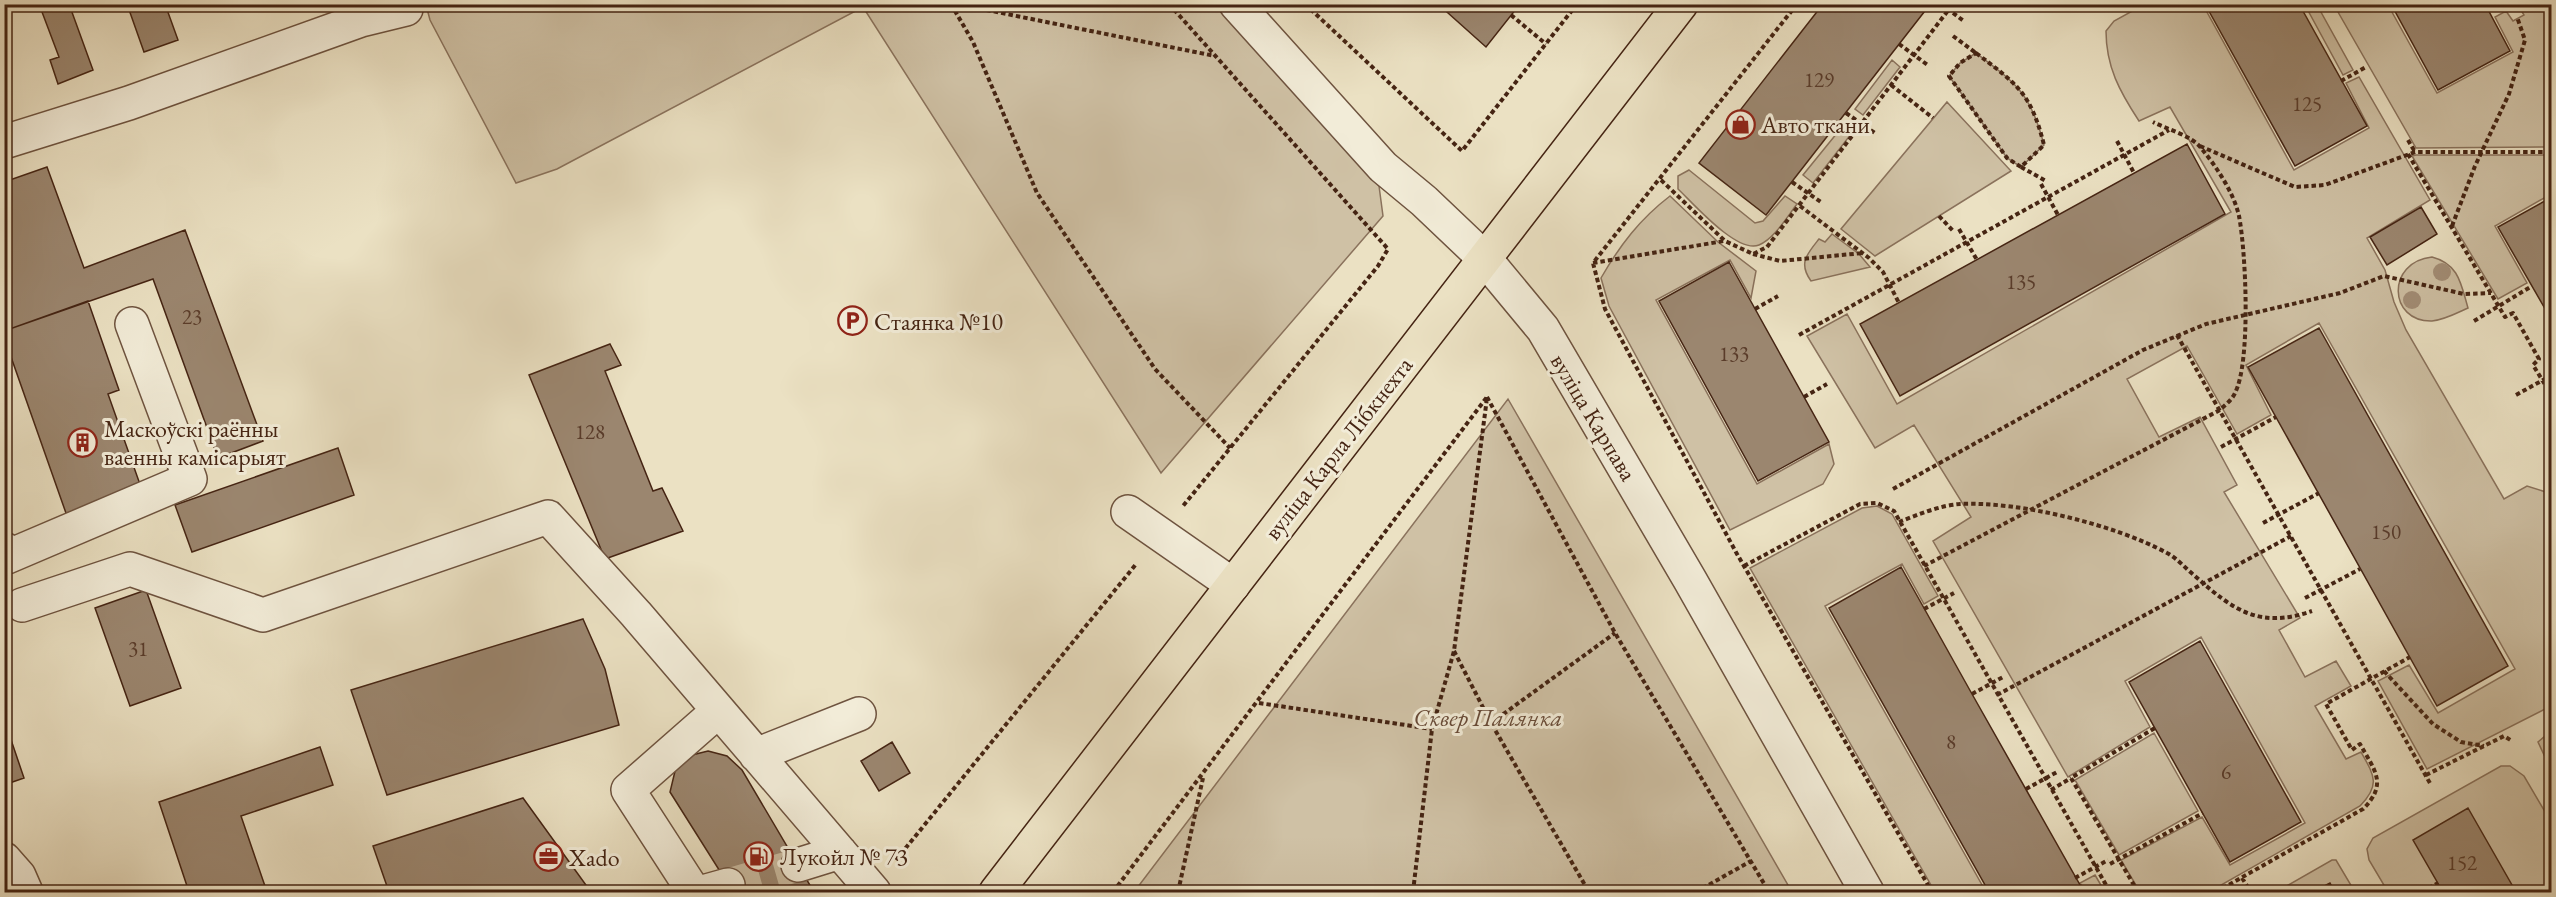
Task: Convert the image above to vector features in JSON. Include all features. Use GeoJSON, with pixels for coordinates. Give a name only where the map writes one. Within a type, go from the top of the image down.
{"type":"FeatureCollection","features":[{"type":"Feature","properties":{"kind":"main road","name":"вуліца Карла Лібкнехта"},"geometry":{"type":"LineString","coordinates":[[996,892],[1681,4]]}},
{"type":"Feature","properties":{"kind":"street","name":"вуліца Карпава"},"geometry":{"type":"LineString","coordinates":[[1236,4],[1383,167],[1424,201],[1485,260],[1543,329],[1690,580],[1867,892]]}},
{"type":"Feature","properties":{"kind":"street"},"geometry":{"type":"LineString","coordinates":[[4,142],[129,103],[358,12],[406,9]]}},
{"type":"Feature","properties":{"kind":"street"},"geometry":{"type":"LineString","coordinates":[[4,549],[7,557],[190,479],[132,324]]}},
{"type":"Feature","properties":{"kind":"street"},"geometry":{"type":"LineString","coordinates":[[1128,512],[1233,585]]}},
{"type":"Feature","properties":{"kind":"street"},"geometry":{"type":"LineString","coordinates":[[22,605],[130,569],[263,615],[548,517],[874,892]]}},
{"type":"Feature","properties":{"kind":"street"},"geometry":{"type":"LineString","coordinates":[[694,892],[628,790],[718,711]]}},
{"type":"Feature","properties":{"kind":"street"},"geometry":{"type":"LineString","coordinates":[[756,755],[859,714]]}},
{"type":"Feature","properties":{"kind":"street"},"geometry":{"type":"LineString","coordinates":[[798,865],[840,852]]}},
{"type":"Feature","properties":{"kind":"street"},"geometry":{"type":"LineString","coordinates":[[4,859],[19,876],[26,892]]}},
{"type":"Feature","properties":{"kind":"path"},"geometry":{"type":"LineString","coordinates":[[951,4],[973,42],[1037,193],[1155,369],[1230,448]]}},
{"type":"Feature","properties":{"kind":"path"},"geometry":{"type":"LineString","coordinates":[[957,4],[1217,57]]}},
{"type":"Feature","properties":{"kind":"path"},"geometry":{"type":"LineString","coordinates":[[894,863],[1378,266],[1388,249],[1169,4]]}},
{"type":"Feature","properties":{"kind":"path"},"geometry":{"type":"LineString","coordinates":[[1305,4],[1462,151],[1577,4]]}},
{"type":"Feature","properties":{"kind":"path"},"geometry":{"type":"LineString","coordinates":[[1593,263],[1661,180],[1797,4]]}},
{"type":"Feature","properties":{"kind":"path"},"geometry":{"type":"LineString","coordinates":[[1941,4],[1965,22]]}},
{"type":"Feature","properties":{"kind":"path"},"geometry":{"type":"LineString","coordinates":[[1753,254],[1767,247],[1800,206],[1953,4]]}},
{"type":"Feature","properties":{"kind":"path"},"geometry":{"type":"LineString","coordinates":[[2487,8],[2494,4]]}},
{"type":"Feature","properties":{"kind":"path"},"geometry":{"type":"LineString","coordinates":[[1511,15],[1546,44]]}},
{"type":"Feature","properties":{"kind":"path"},"geometry":{"type":"LineString","coordinates":[[2452,227],[2481,152],[2509,94],[2525,40],[2517,17]]}},
{"type":"Feature","properties":{"kind":"path"},"geometry":{"type":"LineString","coordinates":[[1953,36],[2008,77],[2027,96],[2036,114],[2044,145],[2021,167]]}},
{"type":"Feature","properties":{"kind":"path"},"geometry":{"type":"LineString","coordinates":[[1899,44],[1929,66]]}},
{"type":"Feature","properties":{"kind":"path"},"geometry":{"type":"LineString","coordinates":[[1976,53],[1960,63],[1948,76],[2007,158],[2046,181]]}},
{"type":"Feature","properties":{"kind":"path"},"geometry":{"type":"LineString","coordinates":[[2341,81],[2366,67]]}},
{"type":"Feature","properties":{"kind":"path"},"geometry":{"type":"LineString","coordinates":[[1891,85],[1933,118]]}},
{"type":"Feature","properties":{"kind":"path"},"geometry":{"type":"LineString","coordinates":[[1846,113],[1875,133]]}},
{"type":"Feature","properties":{"kind":"path"},"geometry":{"type":"LineString","coordinates":[[2153,122],[2200,146],[2295,187],[2325,185],[2415,152],[2552,152]]}},
{"type":"Feature","properties":{"kind":"path"},"geometry":{"type":"LineString","coordinates":[[1799,335],[2169,130]]}},
{"type":"Feature","properties":{"kind":"path"},"geometry":{"type":"LineString","coordinates":[[2408,140],[2415,152]]}},
{"type":"Feature","properties":{"kind":"path"},"geometry":{"type":"LineString","coordinates":[[2117,141],[2134,173]]}},
{"type":"Feature","properties":{"kind":"path"},"geometry":{"type":"LineString","coordinates":[[1924,566],[2220,410],[2235,395],[2240,380],[2244,315],[2244,265],[2239,214],[2223,180],[2200,146]]}},
{"type":"Feature","properties":{"kind":"path"},"geometry":{"type":"LineString","coordinates":[[2408,154],[2505,317],[2513,313],[2539,359],[2533,365],[2552,396]]}},
{"type":"Feature","properties":{"kind":"path"},"geometry":{"type":"LineString","coordinates":[[1661,180],[1725,241],[1753,254],[1780,261],[1864,254]]}},
{"type":"Feature","properties":{"kind":"path"},"geometry":{"type":"LineString","coordinates":[[1792,182],[1821,202]]}},
{"type":"Feature","properties":{"kind":"path"},"geometry":{"type":"LineString","coordinates":[[2041,184],[2058,215]]}},
{"type":"Feature","properties":{"kind":"path"},"geometry":{"type":"LineString","coordinates":[[1800,206],[1864,254],[1883,272],[1899,303]]}},
{"type":"Feature","properties":{"kind":"path"},"geometry":{"type":"LineString","coordinates":[[1939,216],[1954,232]]}},
{"type":"Feature","properties":{"kind":"path"},"geometry":{"type":"LineString","coordinates":[[1959,229],[1977,260]]}},
{"type":"Feature","properties":{"kind":"path"},"geometry":{"type":"LineString","coordinates":[[1593,263],[1725,241]]}},
{"type":"Feature","properties":{"kind":"path"},"geometry":{"type":"LineString","coordinates":[[1593,263],[1605,309],[1744,566],[1932,892]]}},
{"type":"Feature","properties":{"kind":"path"},"geometry":{"type":"LineString","coordinates":[[1893,489],[2142,350],[2206,324],[2340,293],[2384,276],[2464,294],[2491,293]]}},
{"type":"Feature","properties":{"kind":"path"},"geometry":{"type":"LineString","coordinates":[[2474,321],[2532,286]]}},
{"type":"Feature","properties":{"kind":"path"},"geometry":{"type":"LineString","coordinates":[[1755,309],[1778,296]]}},
{"type":"Feature","properties":{"kind":"path"},"geometry":{"type":"LineString","coordinates":[[2177,335],[2431,784]]}},
{"type":"Feature","properties":{"kind":"path"},"geometry":{"type":"LineString","coordinates":[[2516,395],[2552,375]]}},
{"type":"Feature","properties":{"kind":"path"},"geometry":{"type":"LineString","coordinates":[[1804,397],[1827,384]]}},
{"type":"Feature","properties":{"kind":"path"},"geometry":{"type":"LineString","coordinates":[[1487,397],[1615,633],[1769,892]]}},
{"type":"Feature","properties":{"kind":"path"},"geometry":{"type":"LineString","coordinates":[[1413,892],[1432,729],[1454,651],[1487,397]]}},
{"type":"Feature","properties":{"kind":"path"},"geometry":{"type":"LineString","coordinates":[[1113,892],[1487,397]]}},
{"type":"Feature","properties":{"kind":"path"},"geometry":{"type":"LineString","coordinates":[[2221,447],[2276,417]]}},
{"type":"Feature","properties":{"kind":"path"},"geometry":{"type":"LineString","coordinates":[[2263,523],[2319,493]]}},
{"type":"Feature","properties":{"kind":"path"},"geometry":{"type":"LineString","coordinates":[[1744,566],[1860,504],[1876,503],[1893,511],[2110,892]]}},
{"type":"Feature","properties":{"kind":"path"},"geometry":{"type":"LineString","coordinates":[[1899,522],[1960,504],[2035,508],[2122,534],[2169,554],[2218,597],[2251,616],[2269,620],[2289,619],[2312,611]]}},
{"type":"Feature","properties":{"kind":"path"},"geometry":{"type":"LineString","coordinates":[[1997,694],[2291,536]]}},
{"type":"Feature","properties":{"kind":"path"},"geometry":{"type":"LineString","coordinates":[[2305,598],[2360,569]]}},
{"type":"Feature","properties":{"kind":"path"},"geometry":{"type":"LineString","coordinates":[[1924,609],[1954,593]]}},
{"type":"Feature","properties":{"kind":"path"},"geometry":{"type":"LineString","coordinates":[[1491,723],[1615,633]]}},
{"type":"Feature","properties":{"kind":"path"},"geometry":{"type":"LineString","coordinates":[[1454,651],[1491,723],[1589,892]]}},
{"type":"Feature","properties":{"kind":"path"},"geometry":{"type":"LineString","coordinates":[[2216,892],[2363,809],[2374,798],[2379,785],[2374,770],[2360,744],[2352,750],[2326,704],[2410,657]]}},
{"type":"Feature","properties":{"kind":"path"},"geometry":{"type":"LineString","coordinates":[[2384,671],[2433,724],[2461,742],[2484,746]]}},
{"type":"Feature","properties":{"kind":"path"},"geometry":{"type":"LineString","coordinates":[[1972,694],[2003,677]]}},
{"type":"Feature","properties":{"kind":"path"},"geometry":{"type":"LineString","coordinates":[[1258,703],[1432,729]]}},
{"type":"Feature","properties":{"kind":"path"},"geometry":{"type":"LineString","coordinates":[[2051,789],[2155,729]]}},
{"type":"Feature","properties":{"kind":"path"},"geometry":{"type":"LineString","coordinates":[[2426,775],[2504,736],[2512,741]]}},
{"type":"Feature","properties":{"kind":"path"},"geometry":{"type":"LineString","coordinates":[[2026,789],[2057,772]]}},
{"type":"Feature","properties":{"kind":"path"},"geometry":{"type":"LineString","coordinates":[[1178,892],[1203,775]]}},
{"type":"Feature","properties":{"kind":"path"},"geometry":{"type":"LineString","coordinates":[[2071,778],[2138,892]]}},
{"type":"Feature","properties":{"kind":"path"},"geometry":{"type":"LineString","coordinates":[[2075,878],[2095,867],[2119,860],[2203,813]]}},
{"type":"Feature","properties":{"kind":"path"},"geometry":{"type":"LineString","coordinates":[[1696,892],[1751,861]]}},
{"type":"Feature","properties":{"kind":"path"},"geometry":{"type":"LineString","coordinates":[[2242,878],[2251,892]]}},
{"type":"Feature","properties":{"kind":"path"},"geometry":{"type":"LineString","coordinates":[[2422,892],[2438,884]]}},
{"type":"Feature","properties":{"kind":"green space"},"geometry":{"type":"Polygon","coordinates":[[[2145,4],[2203,5],[2294,170],[2369,128],[2346,83],[2359,77],[2430,200],[2367,238],[2385,270],[2394,302],[2406,330],[2504,499],[2527,486],[2549,493],[2551,498],[2551,706],[2427,769],[2378,681],[2409,665],[2438,713],[2515,669],[2319,323],[2246,365],[2271,415],[2237,434],[2187,346],[2127,379],[2159,437],[2200,417],[2237,485],[2224,492],[2300,618],[2279,630],[2305,677],[2336,661],[2351,686],[2315,706],[2346,759],[2361,752],[2373,780],[2371,792],[2360,806],[2209,892],[2140,892],[2121,860],[2202,817],[2230,865],[2305,823],[2201,637],[2125,681],[2150,727],[2068,777],[1933,541],[1971,517],[1914,425],[1875,448],[1807,336],[1847,314],[1897,404],[2231,212],[2170,107],[2139,121],[2115,79],[2108,56],[2106,31],[2114,21],[2145,4]]]}},
{"type":"Feature","properties":{"kind":"green space"},"geometry":{"type":"Polygon","coordinates":[[[426,5],[1215,5],[1379,186],[1383,216],[1161,473],[863,7],[557,169],[516,183],[430,20],[426,5]]]}},
{"type":"Feature","properties":{"kind":"green space"},"geometry":{"type":"Polygon","coordinates":[[[2305,5],[2317,5],[2353,70],[2343,75],[2305,5]]]}},
{"type":"Feature","properties":{"kind":"green space"},"geometry":{"type":"Polygon","coordinates":[[[2334,5],[2388,5],[2437,93],[2513,52],[2495,17],[2506,11],[2513,21],[2524,15],[2518,5],[2551,5],[2551,147],[2416,148],[2334,5]]]}},
{"type":"Feature","properties":{"kind":"green space"},"geometry":{"type":"Polygon","coordinates":[[[1976,53],[2012,82],[2034,113],[2044,145],[2021,167],[2007,158],[1949,76],[1960,63],[1976,53]]]}},
{"type":"Feature","properties":{"kind":"green space"},"geometry":{"type":"Polygon","coordinates":[[[1892,60],[1900,67],[1863,115],[1855,109],[1892,60]]]}},
{"type":"Feature","properties":{"kind":"green space"},"geometry":{"type":"Polygon","coordinates":[[[1947,102],[2011,171],[1875,256],[1841,229],[1947,102]]]}},
{"type":"Feature","properties":{"kind":"green space"},"geometry":{"type":"Polygon","coordinates":[[[1846,122],[1855,129],[1813,183],[1803,175],[1846,122]]]}},
{"type":"Feature","properties":{"kind":"green space"},"geometry":{"type":"Polygon","coordinates":[[[2551,155],[2551,194],[2495,226],[2527,283],[2498,299],[2412,156],[2551,155]]]}},
{"type":"Feature","properties":{"kind":"green space"},"geometry":{"type":"Polygon","coordinates":[[[1689,170],[1755,223],[1763,221],[1785,196],[1797,204],[1770,238],[1759,245],[1750,246],[1739,242],[1716,226],[1678,189],[1678,176],[1689,170]]]}},
{"type":"Feature","properties":{"kind":"green space"},"geometry":{"type":"Polygon","coordinates":[[[1670,196],[1718,242],[1756,271],[1751,298],[1730,260],[1656,300],[1757,484],[1829,444],[1834,464],[1823,484],[1730,530],[1609,306],[1601,278],[1631,233],[1670,196]]]}},
{"type":"Feature","properties":{"kind":"green space"},"geometry":{"type":"Polygon","coordinates":[[[1832,234],[1859,254],[1870,267],[1811,281],[1805,269],[1806,259],[1819,239],[1825,242],[1832,234]]]}},
{"type":"Feature","properties":{"kind":"green space"},"geometry":{"type":"Polygon","coordinates":[[[2432,257],[2448,265],[2458,276],[2468,308],[2446,318],[2432,321],[2417,319],[2407,312],[2401,303],[2398,291],[2400,280],[2406,269],[2417,261],[2432,257]]]}},
{"type":"Feature","properties":{"kind":"green space","name":"Сквер Палянка"},"geometry":{"type":"Polygon","coordinates":[[[1508,399],[1792,892],[1134,892],[1508,399]]]}},
{"type":"Feature","properties":{"kind":"green space"},"geometry":{"type":"Polygon","coordinates":[[[1877,506],[1892,514],[1938,596],[1924,604],[1902,564],[1825,606],[1986,892],[1935,892],[1750,568],[1862,508],[1877,506]]]}},
{"type":"Feature","properties":{"kind":"green space"},"geometry":{"type":"Polygon","coordinates":[[[2551,731],[2551,770],[2538,742],[2551,731]]]}},
{"type":"Feature","properties":{"kind":"green space"},"geometry":{"type":"Polygon","coordinates":[[[2154,733],[2198,811],[2119,855],[2075,780],[2154,733]]]}},
{"type":"Feature","properties":{"kind":"green space"},"geometry":{"type":"Polygon","coordinates":[[[2501,766],[2510,766],[2524,776],[2551,822],[2551,892],[2388,892],[2369,860],[2367,849],[2373,838],[2501,766]]]}},
{"type":"Feature","properties":{"kind":"green space"},"geometry":{"type":"Polygon","coordinates":[[[2332,860],[2336,860],[2355,892],[2276,892],[2332,860]]]}},
{"type":"Feature","properties":{"kind":"green space"},"geometry":{"type":"Polygon","coordinates":[[[2095,875],[2105,892],[2086,892],[2080,883],[2095,875]]]}},
{"type":"Feature","properties":{"kind":"building"},"geometry":{"type":"Polygon","coordinates":[[[39,4],[69,4],[93,70],[58,84],[50,60],[59,57],[39,4]]]}},
{"type":"Feature","properties":{"kind":"building"},"geometry":{"type":"Polygon","coordinates":[[[127,4],[165,4],[178,40],[144,52],[127,4]]]}},
{"type":"Feature","properties":{"kind":"building"},"geometry":{"type":"Polygon","coordinates":[[[1438,4],[1520,4],[1486,47],[1438,4]]]}},
{"type":"Feature","properties":{"kind":"building"},"geometry":{"type":"Polygon","coordinates":[[[1823,4],[1925,4],[1928,7],[1766,215],[1699,163],[1823,4]]]}},
{"type":"Feature","properties":{"kind":"building"},"geometry":{"type":"Polygon","coordinates":[[[2205,4],[2299,4],[2367,126],[2295,166],[2205,4]]]}},
{"type":"Feature","properties":{"kind":"building"},"geometry":{"type":"Polygon","coordinates":[[[2391,4],[2485,4],[2510,51],[2438,90],[2391,4]]]}},
{"type":"Feature","properties":{"kind":"building"},"geometry":{"type":"Polygon","coordinates":[[[2187,144],[2225,214],[1900,396],[1860,324],[2187,144]]]}},
{"type":"Feature","properties":{"kind":"building"},"geometry":{"type":"Polygon","coordinates":[[[47,167],[84,268],[185,230],[263,441],[218,458],[153,279],[4,331],[4,182],[47,167]]]}},
{"type":"Feature","properties":{"kind":"building"},"geometry":{"type":"Polygon","coordinates":[[[2552,197],[2552,321],[2498,227],[2552,197]]]}},
{"type":"Feature","properties":{"kind":"building"},"geometry":{"type":"Polygon","coordinates":[[[2421,207],[2437,234],[2387,265],[2370,237],[2421,207]]]}},
{"type":"Feature","properties":{"kind":"building"},"geometry":{"type":"Polygon","coordinates":[[[1729,262],[1829,442],[1758,481],[1659,301],[1729,262]]]}},
{"type":"Feature","properties":{"kind":"building","name":"Маскоўскі раённы ваенны камісарыят"},"geometry":{"type":"Polygon","coordinates":[[[88,301],[119,390],[108,394],[142,490],[67,516],[4,337],[4,331],[88,301]]]}},
{"type":"Feature","properties":{"kind":"building"},"geometry":{"type":"Polygon","coordinates":[[[2319,328],[2508,666],[2437,706],[2248,367],[2319,328]]]}},
{"type":"Feature","properties":{"kind":"building"},"geometry":{"type":"Polygon","coordinates":[[[610,344],[621,365],[605,371],[653,491],[662,488],[683,531],[605,559],[529,375],[610,344]]]}},
{"type":"Feature","properties":{"kind":"building"},"geometry":{"type":"Polygon","coordinates":[[[338,448],[354,495],[192,552],[175,505],[338,448]]]}},
{"type":"Feature","properties":{"kind":"building"},"geometry":{"type":"Polygon","coordinates":[[[1901,567],[2084,892],[1989,892],[1829,608],[1901,567]]]}},
{"type":"Feature","properties":{"kind":"building"},"geometry":{"type":"Polygon","coordinates":[[[146,590],[181,688],[130,706],[95,608],[146,590]]]}},
{"type":"Feature","properties":{"kind":"building"},"geometry":{"type":"Polygon","coordinates":[[[583,619],[605,669],[619,725],[387,795],[351,690],[583,619]]]}},
{"type":"Feature","properties":{"kind":"building"},"geometry":{"type":"Polygon","coordinates":[[[2200,641],[2301,822],[2230,862],[2129,682],[2200,641]]]}},
{"type":"Feature","properties":{"kind":"building"},"geometry":{"type":"Polygon","coordinates":[[[6,725],[24,778],[4,785],[4,726],[6,725]]]}},
{"type":"Feature","properties":{"kind":"building"},"geometry":{"type":"Polygon","coordinates":[[[892,742],[910,773],[879,791],[861,761],[892,742]]]}},
{"type":"Feature","properties":{"kind":"building"},"geometry":{"type":"Polygon","coordinates":[[[320,747],[333,785],[241,816],[267,892],[189,892],[159,802],[320,747]]]}},
{"type":"Feature","properties":{"kind":"building"},"geometry":{"type":"Polygon","coordinates":[[[708,751],[727,756],[742,770],[814,892],[733,892],[670,792],[676,767],[688,756],[708,751]]]}},
{"type":"Feature","properties":{"kind":"building"},"geometry":{"type":"Polygon","coordinates":[[[523,798],[591,892],[389,892],[373,846],[523,798]]]}},
{"type":"Feature","properties":{"kind":"building"},"geometry":{"type":"Polygon","coordinates":[[[2468,808],[2516,892],[2443,892],[2413,840],[2468,808]]]}},
{"type":"Feature","properties":{"kind":"building"},"geometry":{"type":"Polygon","coordinates":[[[2330,883],[2335,892],[2313,892],[2330,883]]]}},
{"type":"Feature","properties":{"kind":"tunnel"},"geometry":{"type":"LineString","coordinates":[[728,885],[798,865]]}},
{"type":"Feature","properties":{"kind":"place","name":"Авто ткани"},"geometry":{"type":"Point","coordinates":[1740,124]}},
{"type":"Feature","properties":{"kind":"place","name":"Стаянка №10"},"geometry":{"type":"Point","coordinates":[853,321]}},
{"type":"Feature","properties":{"kind":"place","name":"Маскоўскі раённы ваенны камісарыят"},"geometry":{"type":"Point","coordinates":[83,442]}},
{"type":"Feature","properties":{"kind":"place","name":"Лукойл № 73"},"geometry":{"type":"Point","coordinates":[759,856]}},
{"type":"Feature","properties":{"kind":"place","name":"Xado"},"geometry":{"type":"Point","coordinates":[548,857]}}]}
